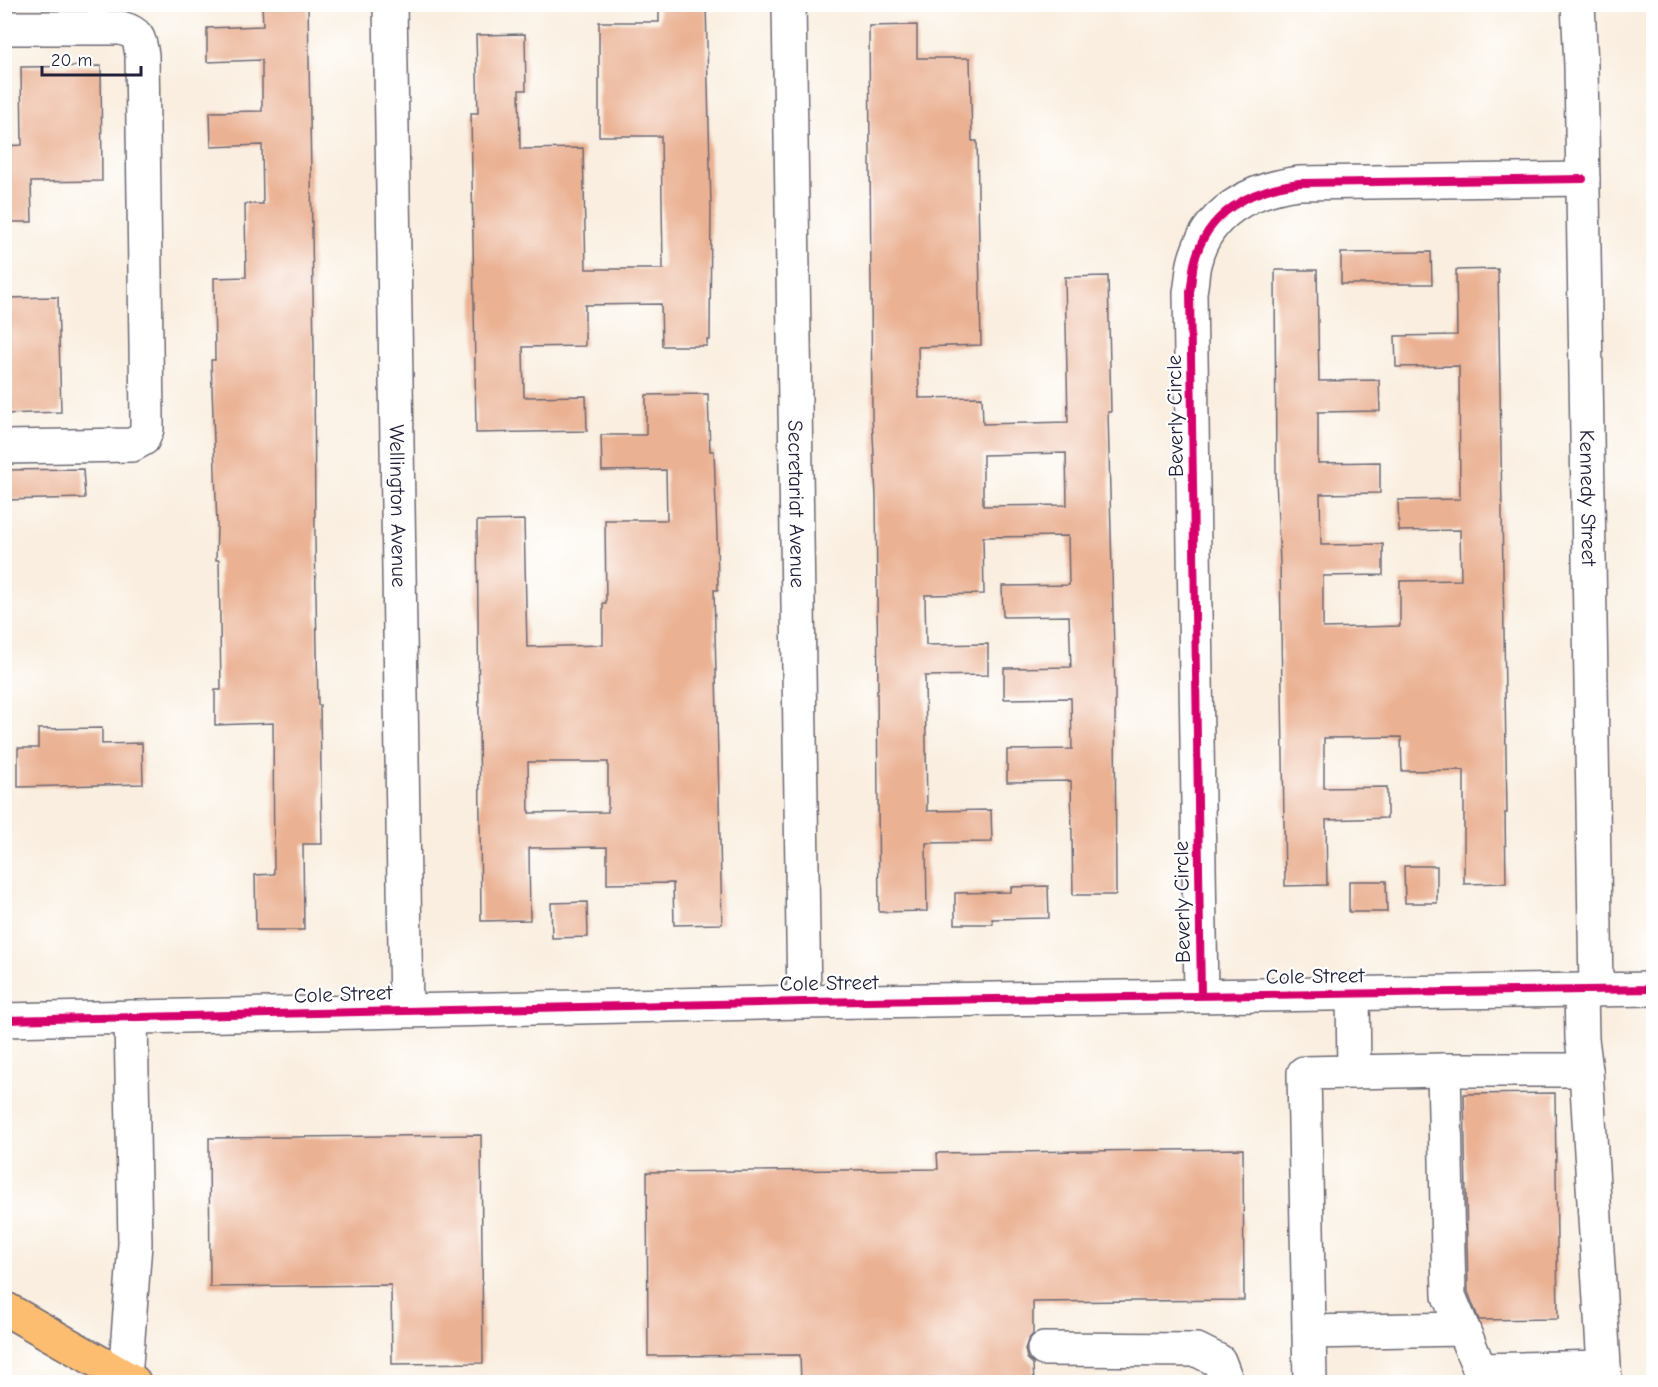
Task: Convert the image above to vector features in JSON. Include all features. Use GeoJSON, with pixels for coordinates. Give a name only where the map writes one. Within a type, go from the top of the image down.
{"type":"FeatureCollection","features":[{"type":"Feature","properties":{"kind":"main road"},"geometry":{"type":"LineString","coordinates":[[4,1308],[130,1380]]}},
{"type":"Feature","properties":{"kind":"street","name":"Wellington Avenue"},"geometry":{"type":"LineString","coordinates":[[390,4],[406,1010]]}},
{"type":"Feature","properties":{"kind":"street","name":"Secretariat Avenue"},"geometry":{"type":"LineString","coordinates":[[789,4],[804,1002]]}},
{"type":"Feature","properties":{"kind":"street","name":"Kennedy Street"},"geometry":{"type":"LineString","coordinates":[[1578,4],[1583,179],[1588,990],[1582,1039],[1587,1070],[1605,1375]]}},
{"type":"Feature","properties":{"kind":"street"},"geometry":{"type":"LineString","coordinates":[[4,28],[121,28],[132,31],[139,39],[142,56],[147,418],[147,429],[143,439],[132,445],[4,447]]}},
{"type":"Feature","properties":{"kind":"street","name":"Beverly Circle"},"geometry":{"type":"LineString","coordinates":[[1201,995],[1191,292],[1194,263],[1202,242],[1220,217],[1246,197],[1274,186],[1299,183],[1583,179]]}},
{"type":"Feature","properties":{"kind":"street","name":"Cole Street"},"geometry":{"type":"LineString","coordinates":[[4,1020],[804,1002],[1653,989]]}},
{"type":"Feature","properties":{"kind":"street"},"geometry":{"type":"LineString","coordinates":[[1353,993],[1354,1072]]}},
{"type":"Feature","properties":{"kind":"street"},"geometry":{"type":"LineString","coordinates":[[130,1017],[135,1244],[130,1380]]}},
{"type":"Feature","properties":{"kind":"street"},"geometry":{"type":"LineString","coordinates":[[1444,1070],[1449,1296],[1480,1376],[1605,1375]]}},
{"type":"Feature","properties":{"kind":"street"},"geometry":{"type":"LineString","coordinates":[[1310,1383],[1304,1073],[1587,1070]]}},
{"type":"Feature","properties":{"kind":"street"},"geometry":{"type":"LineString","coordinates":[[1309,1332],[1463,1329]]}},
{"type":"Feature","properties":{"kind":"street"},"geometry":{"type":"LineString","coordinates":[[1044,1349],[1197,1350],[1219,1361],[1227,1383]]}},
{"type":"Feature","properties":{"kind":"building"},"geometry":{"type":"Polygon","coordinates":[[[262,4],[308,4],[315,539],[322,844],[303,844],[304,930],[256,930],[255,875],[274,874],[273,723],[215,725],[215,690],[221,690],[219,560],[216,560],[217,526],[211,360],[215,360],[214,278],[246,277],[245,204],[263,204],[262,145],[211,147],[210,112],[262,111],[262,60],[207,62],[207,28],[263,26],[262,4]]]}},
{"type":"Feature","properties":{"kind":"building"},"geometry":{"type":"Polygon","coordinates":[[[659,4],[706,4],[711,207],[710,340],[707,340],[707,346],[662,346],[661,304],[585,305],[585,346],[523,347],[524,397],[586,396],[587,431],[476,433],[471,113],[478,113],[476,35],[525,34],[526,90],[519,90],[520,149],[583,148],[586,269],[663,269],[661,136],[599,136],[599,22],[659,22],[659,4]]]}},
{"type":"Feature","properties":{"kind":"building"},"geometry":{"type":"Polygon","coordinates":[[[917,25],[917,58],[970,58],[972,141],[977,141],[981,345],[918,347],[919,398],[982,397],[983,424],[1068,422],[1065,277],[1108,276],[1116,895],[1073,895],[1071,781],[1007,782],[1007,750],[1072,749],[1071,698],[1004,699],[1004,668],[1071,667],[1069,616],[1003,617],[1002,586],[1069,585],[1068,536],[983,537],[984,594],[925,595],[926,645],[988,644],[988,675],[925,676],[927,811],[991,810],[992,842],[926,843],[927,911],[879,912],[869,26],[917,25]],[[1066,453],[983,455],[983,506],[1067,505],[1066,453]]]}},
{"type":"Feature","properties":{"kind":"building"},"geometry":{"type":"Polygon","coordinates":[[[101,66],[102,181],[31,182],[32,222],[4,222],[4,146],[22,145],[21,67],[101,66]]]}},
{"type":"Feature","properties":{"kind":"building"},"geometry":{"type":"Polygon","coordinates":[[[1431,252],[1432,284],[1341,284],[1341,253],[1431,252]]]}},
{"type":"Feature","properties":{"kind":"building"},"geometry":{"type":"Polygon","coordinates":[[[1498,269],[1507,813],[1505,813],[1506,883],[1464,884],[1464,770],[1402,771],[1401,737],[1324,738],[1324,788],[1387,787],[1387,818],[1326,820],[1327,885],[1285,886],[1280,562],[1276,479],[1275,270],[1317,270],[1319,381],[1379,380],[1380,411],[1318,412],[1318,463],[1380,462],[1380,493],[1320,494],[1321,545],[1383,544],[1383,575],[1323,576],[1323,628],[1400,626],[1400,581],[1461,580],[1460,530],[1399,531],[1398,500],[1460,499],[1459,366],[1396,367],[1395,336],[1457,335],[1456,270],[1498,269]]]}},
{"type":"Feature","properties":{"kind":"building"},"geometry":{"type":"Polygon","coordinates":[[[58,297],[61,412],[4,414],[4,298],[58,297]]]}},
{"type":"Feature","properties":{"kind":"building"},"geometry":{"type":"Polygon","coordinates":[[[708,394],[710,451],[714,451],[717,535],[718,590],[714,590],[722,924],[674,925],[673,883],[607,884],[607,847],[529,848],[530,920],[481,921],[477,521],[524,520],[527,647],[603,645],[603,603],[606,603],[605,520],[667,520],[666,470],[602,471],[601,435],[646,435],[646,395],[708,394]],[[528,762],[529,813],[608,812],[608,762],[528,762]]]}},
{"type":"Feature","properties":{"kind":"building"},"geometry":{"type":"Polygon","coordinates":[[[83,469],[85,498],[4,500],[4,470],[83,469]]]}},
{"type":"Feature","properties":{"kind":"building"},"geometry":{"type":"Polygon","coordinates":[[[102,728],[102,744],[142,743],[143,784],[18,787],[18,748],[38,748],[38,729],[102,728]]]}},
{"type":"Feature","properties":{"kind":"building"},"geometry":{"type":"Polygon","coordinates":[[[1404,866],[1437,866],[1437,903],[1405,903],[1404,866]]]}},
{"type":"Feature","properties":{"kind":"building"},"geometry":{"type":"Polygon","coordinates":[[[1349,881],[1386,881],[1387,912],[1349,912],[1349,881]]]}},
{"type":"Feature","properties":{"kind":"building"},"geometry":{"type":"Polygon","coordinates":[[[1048,886],[1049,918],[992,919],[993,924],[955,924],[955,893],[1011,892],[1011,887],[1048,886]]]}},
{"type":"Feature","properties":{"kind":"building"},"geometry":{"type":"Polygon","coordinates":[[[587,902],[588,937],[552,938],[551,903],[587,902]]]}},
{"type":"Feature","properties":{"kind":"building"},"geometry":{"type":"Polygon","coordinates":[[[1555,1093],[1558,1319],[1479,1320],[1468,1292],[1464,1094],[1555,1093]]]}},
{"type":"Feature","properties":{"kind":"building"},"geometry":{"type":"Polygon","coordinates":[[[481,1135],[483,1363],[392,1364],[391,1285],[210,1287],[209,1138],[481,1135]]]}},
{"type":"Feature","properties":{"kind":"building"},"geometry":{"type":"Polygon","coordinates":[[[1243,1149],[1244,1300],[1033,1302],[1033,1334],[1025,1349],[1027,1358],[1033,1364],[1034,1383],[801,1383],[800,1355],[648,1356],[647,1172],[938,1169],[937,1153],[1243,1149]]]}},
{"type":"Feature","properties":{"kind":"cycle path"},"geometry":{"type":"LineString","coordinates":[[1201,995],[1190,292],[1194,264],[1200,246],[1209,230],[1233,206],[1264,191],[1281,186],[1299,183],[1583,179]]}},
{"type":"Feature","properties":{"kind":"cycle path"},"geometry":{"type":"LineString","coordinates":[[4,1020],[804,1002],[1654,989]]}}]}
